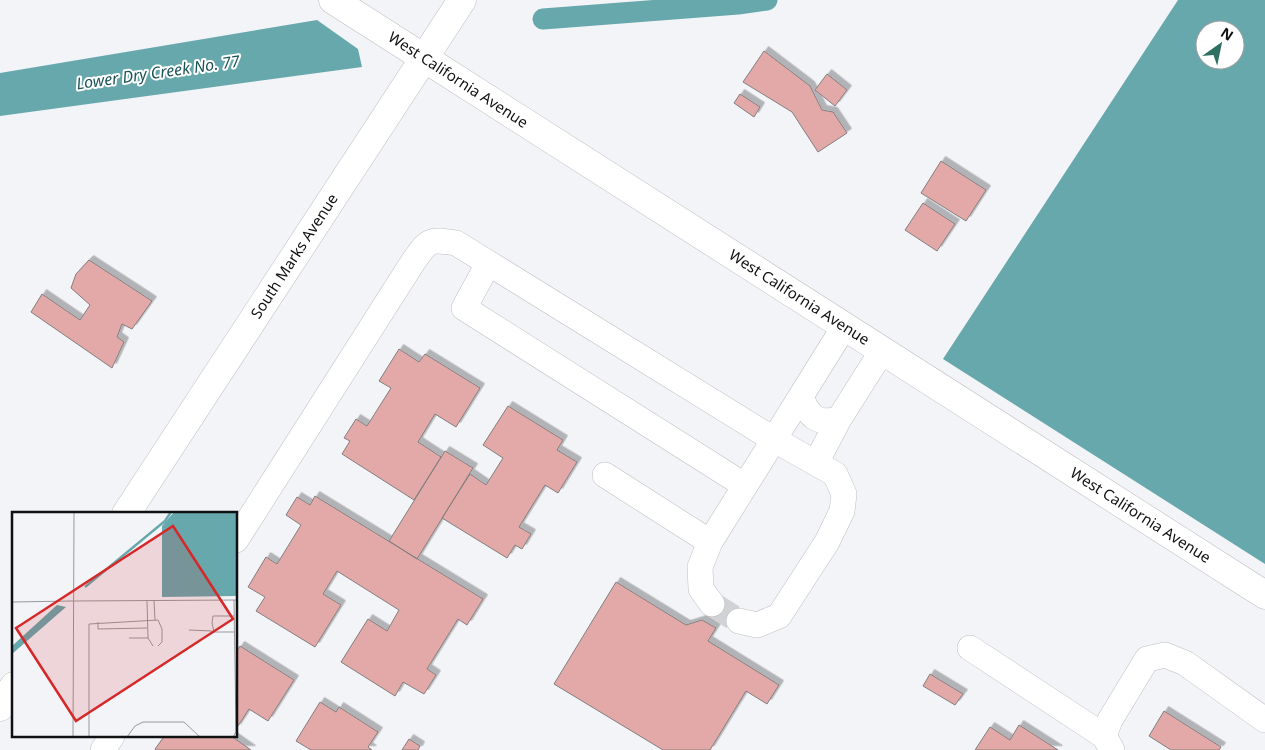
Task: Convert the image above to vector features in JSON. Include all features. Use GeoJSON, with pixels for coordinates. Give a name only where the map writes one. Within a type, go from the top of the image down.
{"type":"FeatureCollection","features":[{"type":"Feature","properties":{"kind":"main road","name":"West California Avenue"},"geometry":{"type":"LineString","coordinates":[[333,0],[1265,595]]}},
{"type":"Feature","properties":{"kind":"main road","name":"South Marks Avenue"},"geometry":{"type":"LineString","coordinates":[[127,512],[462,0]]}},
{"type":"Feature","properties":{"kind":"main road"},"geometry":{"type":"LineString","coordinates":[[0,707],[12,689]]}},
{"type":"Feature","properties":{"kind":"street"},"geometry":{"type":"LineString","coordinates":[[238,537],[426,243],[436,240],[456,243],[773,439],[835,474],[844,494],[842,511],[827,542],[779,616],[757,625],[739,621]]}},
{"type":"Feature","properties":{"kind":"street"},"geometry":{"type":"LineString","coordinates":[[488,264],[464,308],[744,485]]}},
{"type":"Feature","properties":{"kind":"street"},"geometry":{"type":"LineString","coordinates":[[712,604],[700,589],[700,567],[710,542],[844,327]]}},
{"type":"Feature","properties":{"kind":"street"},"geometry":{"type":"LineString","coordinates":[[816,463],[838,419],[882,351]]}},
{"type":"Feature","properties":{"kind":"street"},"geometry":{"type":"LineString","coordinates":[[801,397],[807,411],[813,417],[828,422],[838,419]]}},
{"type":"Feature","properties":{"kind":"street"},"geometry":{"type":"LineString","coordinates":[[605,475],[710,542]]}},
{"type":"Feature","properties":{"kind":"street"},"geometry":{"type":"LineString","coordinates":[[970,648],[1108,743],[1110,720],[1147,659],[1165,655],[1185,663],[1265,720]]}},
{"type":"Feature","properties":{"kind":"street"},"geometry":{"type":"LineString","coordinates":[[103,750],[111,738]]}},
{"type":"Feature","properties":{"kind":"water"},"geometry":{"type":"Polygon","coordinates":[[[1178,0],[1265,0],[1265,564],[943,359],[1178,0]]]}},
{"type":"Feature","properties":{"kind":"water"},"geometry":{"type":"Polygon","coordinates":[[[317,20],[358,49],[362,67],[0,116],[0,73],[317,20]]]}},
{"type":"Feature","properties":{"kind":"building"},"geometry":{"type":"Polygon","coordinates":[[[764,51],[810,86],[822,110],[833,112],[847,133],[818,152],[792,112],[743,82],[764,51]]]}},
{"type":"Feature","properties":{"kind":"building"},"geometry":{"type":"Polygon","coordinates":[[[827,74],[847,90],[835,106],[815,90],[827,74]]]}},
{"type":"Feature","properties":{"kind":"building"},"geometry":{"type":"Polygon","coordinates":[[[740,94],[760,107],[754,117],[734,103],[740,94]]]}},
{"type":"Feature","properties":{"kind":"building"},"geometry":{"type":"Polygon","coordinates":[[[941,161],[986,190],[966,221],[921,193],[941,161]]]}},
{"type":"Feature","properties":{"kind":"building"},"geometry":{"type":"Polygon","coordinates":[[[923,203],[955,224],[937,251],[905,230],[923,203]]]}},
{"type":"Feature","properties":{"kind":"building"},"geometry":{"type":"Polygon","coordinates":[[[89,260],[152,301],[132,329],[122,324],[117,337],[124,342],[112,368],[31,312],[42,294],[80,320],[90,305],[71,288],[76,274],[89,260]]]}},
{"type":"Feature","properties":{"kind":"building"},"geometry":{"type":"Polygon","coordinates":[[[399,349],[419,362],[425,354],[480,388],[456,427],[435,414],[418,442],[441,457],[414,500],[342,454],[350,441],[344,438],[356,419],[367,426],[391,388],[379,381],[399,349]]]}},
{"type":"Feature","properties":{"kind":"building"},"geometry":{"type":"Polygon","coordinates":[[[508,406],[563,440],[557,450],[577,462],[558,493],[545,485],[519,527],[531,534],[522,549],[515,545],[507,558],[442,518],[470,474],[486,485],[503,458],[483,445],[508,406]]]}},
{"type":"Feature","properties":{"kind":"building"},"geometry":{"type":"Polygon","coordinates":[[[445,451],[473,468],[417,559],[389,541],[445,451]]]}},
{"type":"Feature","properties":{"kind":"building"},"geometry":{"type":"Polygon","coordinates":[[[315,496],[483,599],[467,625],[458,619],[427,669],[436,675],[424,694],[403,682],[395,696],[341,662],[368,619],[387,631],[399,610],[337,571],[323,594],[341,605],[315,647],[256,611],[265,597],[248,587],[266,557],[277,564],[301,525],[286,515],[297,497],[310,505],[315,496]]]}},
{"type":"Feature","properties":{"kind":"building"},"geometry":{"type":"Polygon","coordinates":[[[616,582],[686,625],[702,620],[716,628],[708,641],[779,685],[767,704],[746,691],[710,750],[663,750],[554,684],[616,582]]]}},
{"type":"Feature","properties":{"kind":"building"},"geometry":{"type":"Polygon","coordinates":[[[240,646],[294,680],[268,721],[249,709],[238,726],[238,649],[240,646]]]}},
{"type":"Feature","properties":{"kind":"building"},"geometry":{"type":"Polygon","coordinates":[[[930,674],[963,694],[955,705],[923,686],[930,674]]]}},
{"type":"Feature","properties":{"kind":"building"},"geometry":{"type":"Polygon","coordinates":[[[320,702],[336,712],[339,707],[378,732],[368,747],[372,750],[311,750],[296,741],[320,702]]]}},
{"type":"Feature","properties":{"kind":"building"},"geometry":{"type":"Polygon","coordinates":[[[1164,711],[1221,747],[1219,750],[1171,750],[1149,736],[1164,711]]]}},
{"type":"Feature","properties":{"kind":"building"},"geometry":{"type":"Polygon","coordinates":[[[1019,725],[1058,750],[975,750],[990,727],[1010,740],[1019,725]]]}},
{"type":"Feature","properties":{"kind":"building"},"geometry":{"type":"Polygon","coordinates":[[[163,738],[234,738],[251,750],[156,750],[163,738]]]}},
{"type":"Feature","properties":{"kind":"building"},"geometry":{"type":"Polygon","coordinates":[[[409,739],[420,746],[418,750],[402,750],[409,739]]]}},
{"type":"Feature","properties":{"kind":"waterway","name":"Lower Dry Creek No. 77"},"geometry":{"type":"LineString","coordinates":[[543,19],[738,4],[767,0]]}},
{"type":"Feature","properties":{"kind":"tunnel"},"geometry":{"type":"LineString","coordinates":[[712,604],[739,621]]}}]}
